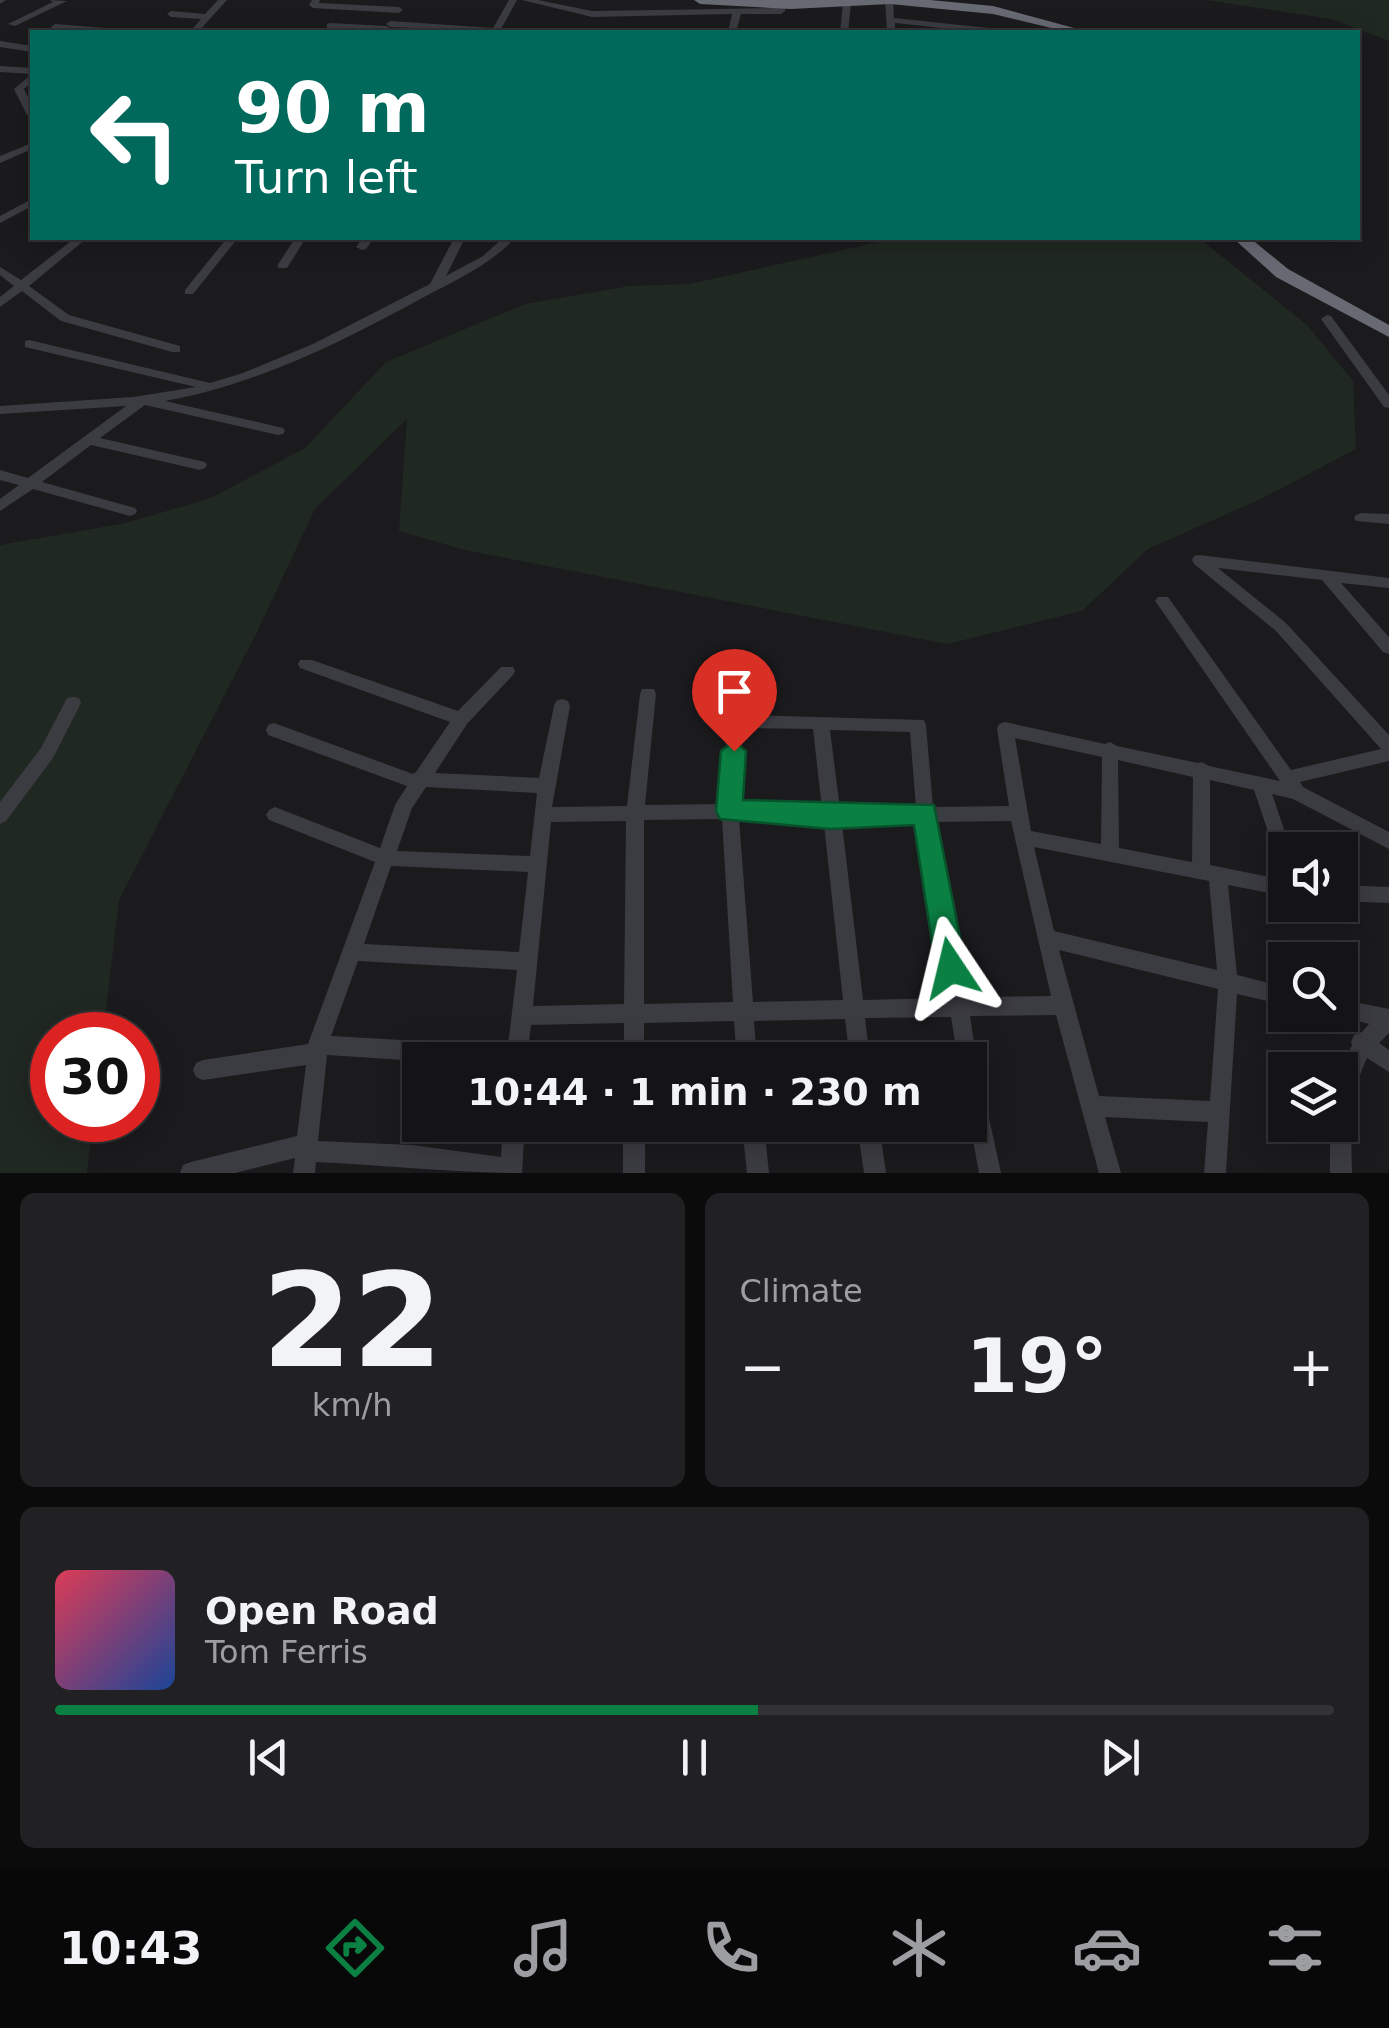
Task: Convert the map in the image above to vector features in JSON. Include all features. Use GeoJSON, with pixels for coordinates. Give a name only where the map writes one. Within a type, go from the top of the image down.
{"type":"FeatureCollection","features":[{"type":"Feature","properties":{"kind":"highway"},"geometry":{"type":"LineString","coordinates":[[700,0],[782,5],[890,0],[993,10],[1074,30]]}},
{"type":"Feature","properties":{"kind":"highway"},"geometry":{"type":"LineString","coordinates":[[1243,240],[1282,273],[1389,332]]}},
{"type":"Feature","properties":{"kind":"street"},"geometry":{"type":"LineString","coordinates":[[54,0],[64,1]]}},
{"type":"Feature","properties":{"kind":"street"},"geometry":{"type":"LineString","coordinates":[[196,30],[224,0]]}},
{"type":"Feature","properties":{"kind":"street"},"geometry":{"type":"LineString","coordinates":[[316,0],[313,5],[400,10]]}},
{"type":"Feature","properties":{"kind":"street"},"geometry":{"type":"LineString","coordinates":[[387,28],[406,0]]}},
{"type":"Feature","properties":{"kind":"street"},"geometry":{"type":"LineString","coordinates":[[496,30],[513,0]]}},
{"type":"Feature","properties":{"kind":"street"},"geometry":{"type":"LineString","coordinates":[[526,0],[592,14],[781,11],[782,5]]}},
{"type":"Feature","properties":{"kind":"street"},"geometry":{"type":"LineString","coordinates":[[890,0],[891,30]]}},
{"type":"Feature","properties":{"kind":"street"},"geometry":{"type":"LineString","coordinates":[[12,24],[64,1]]}},
{"type":"Feature","properties":{"kind":"street"},"geometry":{"type":"LineString","coordinates":[[844,30],[846,3]]}},
{"type":"Feature","properties":{"kind":"street"},"geometry":{"type":"LineString","coordinates":[[732,30],[737,12]]}},
{"type":"Feature","properties":{"kind":"street"},"geometry":{"type":"LineString","coordinates":[[171,14],[208,17]]}},
{"type":"Feature","properties":{"kind":"street"},"geometry":{"type":"LineString","coordinates":[[681,30],[686,14]]}},
{"type":"Feature","properties":{"kind":"street"},"geometry":{"type":"LineString","coordinates":[[892,20],[980,30]]}},
{"type":"Feature","properties":{"kind":"street"},"geometry":{"type":"LineString","coordinates":[[330,26],[438,30]]}},
{"type":"Feature","properties":{"kind":"street"},"geometry":{"type":"LineString","coordinates":[[55,27],[73,30]]}},
{"type":"Feature","properties":{"kind":"street"},"geometry":{"type":"LineString","coordinates":[[0,44],[30,49]]}},
{"type":"Feature","properties":{"kind":"street"},"geometry":{"type":"LineString","coordinates":[[0,69],[30,74]]}},
{"type":"Feature","properties":{"kind":"street"},"geometry":{"type":"LineString","coordinates":[[30,76],[18,89],[30,111]]}},
{"type":"Feature","properties":{"kind":"street"},"geometry":{"type":"LineString","coordinates":[[6,158],[30,147]]}},
{"type":"Feature","properties":{"kind":"street"},"geometry":{"type":"LineString","coordinates":[[0,220],[30,203]]}},
{"type":"Feature","properties":{"kind":"street"},"geometry":{"type":"LineString","coordinates":[[0,303],[79,240]]}},
{"type":"Feature","properties":{"kind":"street"},"geometry":{"type":"LineString","coordinates":[[189,292],[230,240]]}},
{"type":"Feature","properties":{"kind":"street"},"geometry":{"type":"LineString","coordinates":[[284,266],[299,240]]}},
{"type":"Feature","properties":{"kind":"street"},"geometry":{"type":"LineString","coordinates":[[435,286],[458,240]]}},
{"type":"Feature","properties":{"kind":"street"},"geometry":{"type":"LineString","coordinates":[[0,410],[143,400],[212,386],[278,365],[487,258],[506,240]]}},
{"type":"Feature","properties":{"kind":"street"},"geometry":{"type":"LineString","coordinates":[[0,270],[65,318],[176,349]]}},
{"type":"Feature","properties":{"kind":"street"},"geometry":{"type":"LineString","coordinates":[[1326,319],[1388,403]]}},
{"type":"Feature","properties":{"kind":"street"},"geometry":{"type":"LineString","coordinates":[[129,368],[150,342]]}},
{"type":"Feature","properties":{"kind":"street"},"geometry":{"type":"LineString","coordinates":[[29,344],[212,386]]}},
{"type":"Feature","properties":{"kind":"street"},"geometry":{"type":"LineString","coordinates":[[143,400],[278,431]]}},
{"type":"Feature","properties":{"kind":"street"},"geometry":{"type":"LineString","coordinates":[[0,506],[143,400]]}},
{"type":"Feature","properties":{"kind":"street"},"geometry":{"type":"LineString","coordinates":[[92,441],[200,465]]}},
{"type":"Feature","properties":{"kind":"street"},"geometry":{"type":"LineString","coordinates":[[0,475],[130,511]]}},
{"type":"Feature","properties":{"kind":"street"},"geometry":{"type":"LineString","coordinates":[[1361,518],[1389,519]]}},
{"type":"Feature","properties":{"kind":"street"},"geometry":{"type":"LineString","coordinates":[[1389,583],[1198,560],[1281,628],[1389,746]]}},
{"type":"Feature","properties":{"kind":"street"},"geometry":{"type":"LineString","coordinates":[[1328,577],[1389,648]]}},
{"type":"Feature","properties":{"kind":"street"},"geometry":{"type":"LineString","coordinates":[[1163,601],[1292,785],[1389,841]]}},
{"type":"Feature","properties":{"kind":"street"},"geometry":{"type":"LineString","coordinates":[[306,664],[460,719]]}},
{"type":"Feature","properties":{"kind":"street"},"geometry":{"type":"LineString","coordinates":[[307,1156],[318,1049],[417,780],[460,719],[507,671]]}},
{"type":"Feature","properties":{"kind":"street"},"geometry":{"type":"LineString","coordinates":[[738,693],[730,811],[746,1042]]}},
{"type":"Feature","properties":{"kind":"street"},"geometry":{"type":"LineString","coordinates":[[634,1042],[636,815],[648,694]]}},
{"type":"Feature","properties":{"kind":"street"},"geometry":{"type":"LineString","coordinates":[[0,816],[47,754],[73,702]]}},
{"type":"Feature","properties":{"kind":"street"},"geometry":{"type":"LineString","coordinates":[[518,1042],[542,815],[562,706]]}},
{"type":"Feature","properties":{"kind":"street"},"geometry":{"type":"LineString","coordinates":[[736,721],[918,725],[925,813],[965,1042]]}},
{"type":"Feature","properties":{"kind":"street"},"geometry":{"type":"LineString","coordinates":[[821,723],[858,1042]]}},
{"type":"Feature","properties":{"kind":"street"},"geometry":{"type":"LineString","coordinates":[[1110,1173],[1060,1005],[1016,813],[1005,729],[1202,769],[1262,786],[1292,785],[1389,754]]}},
{"type":"Feature","properties":{"kind":"street"},"geometry":{"type":"LineString","coordinates":[[274,730],[417,780],[546,786]]}},
{"type":"Feature","properties":{"kind":"street"},"geometry":{"type":"LineString","coordinates":[[1110,749],[1110,853]]}},
{"type":"Feature","properties":{"kind":"street"},"geometry":{"type":"LineString","coordinates":[[1202,769],[1210,875],[1228,984],[1214,1173]]}},
{"type":"Feature","properties":{"kind":"street"},"geometry":{"type":"LineString","coordinates":[[1262,786],[1277,832]]}},
{"type":"Feature","properties":{"kind":"street"},"geometry":{"type":"LineString","coordinates":[[542,815],[730,811],[830,817],[1016,813]]}},
{"type":"Feature","properties":{"kind":"street"},"geometry":{"type":"LineString","coordinates":[[275,815],[386,858],[536,864]]}},
{"type":"Feature","properties":{"kind":"street"},"geometry":{"type":"LineString","coordinates":[[1023,836],[1268,885]]}},
{"type":"Feature","properties":{"kind":"street"},"geometry":{"type":"LineString","coordinates":[[1358,893],[1389,895]]}},
{"type":"Feature","properties":{"kind":"street"},"geometry":{"type":"LineString","coordinates":[[1047,938],[1268,992]]}},
{"type":"Feature","properties":{"kind":"street"},"geometry":{"type":"LineString","coordinates":[[352,952],[525,962]]}},
{"type":"Feature","properties":{"kind":"street"},"geometry":{"type":"LineString","coordinates":[[520,1016],[1060,1005]]}},
{"type":"Feature","properties":{"kind":"street"},"geometry":{"type":"LineString","coordinates":[[1358,1012],[1389,1019]]}},
{"type":"Feature","properties":{"kind":"street"},"geometry":{"type":"LineString","coordinates":[[1342,1173],[1340,1116],[1348,1074],[1361,1042],[1389,1019]]}},
{"type":"Feature","properties":{"kind":"street"},"geometry":{"type":"LineString","coordinates":[[1361,1042],[1389,1062]]}},
{"type":"Feature","properties":{"kind":"street"},"geometry":{"type":"LineString","coordinates":[[203,1070],[318,1049],[402,1053]]}},
{"type":"Feature","properties":{"kind":"street"},"geometry":{"type":"LineString","coordinates":[[1092,1106],[1220,1112]]}},
{"type":"Feature","properties":{"kind":"street"},"geometry":{"type":"LineString","coordinates":[[191,1173],[307,1156],[412,1156],[511,1171],[513,1142]]}},
{"type":"Feature","properties":{"kind":"street"},"geometry":{"type":"LineString","coordinates":[[634,1142],[634,1173]]}},
{"type":"Feature","properties":{"kind":"street"},"geometry":{"type":"LineString","coordinates":[[755,1142],[758,1173]]}},
{"type":"Feature","properties":{"kind":"street"},"geometry":{"type":"LineString","coordinates":[[870,1142],[874,1173]]}},
{"type":"Feature","properties":{"kind":"street"},"geometry":{"type":"LineString","coordinates":[[984,1142],[990,1173]]}},
{"type":"Feature","properties":{"kind":"shaded area"},"geometry":{"type":"Polygon","coordinates":[[[1206,0],[1389,0],[1389,41],[1331,19],[1206,0]]]}},
{"type":"Feature","properties":{"kind":"shaded area"},"geometry":{"type":"Polygon","coordinates":[[[888,240],[1201,240],[1307,325],[1353,381],[1356,449],[1261,499],[1148,549],[1082,611],[947,644],[465,550],[399,531],[407,419],[315,509],[256,634],[119,900],[106,1012],[30,1012],[30,1142],[91,1142],[87,1173],[0,1173],[0,545],[126,523],[211,498],[305,448],[386,362],[525,304],[629,286],[689,284],[888,240]]]}},
{"type":"Feature","properties":{"kind":"route"},"geometry":{"type":"LineString","coordinates":[[734,751],[730,811],[830,817],[925,813],[951,968]]}}]}
